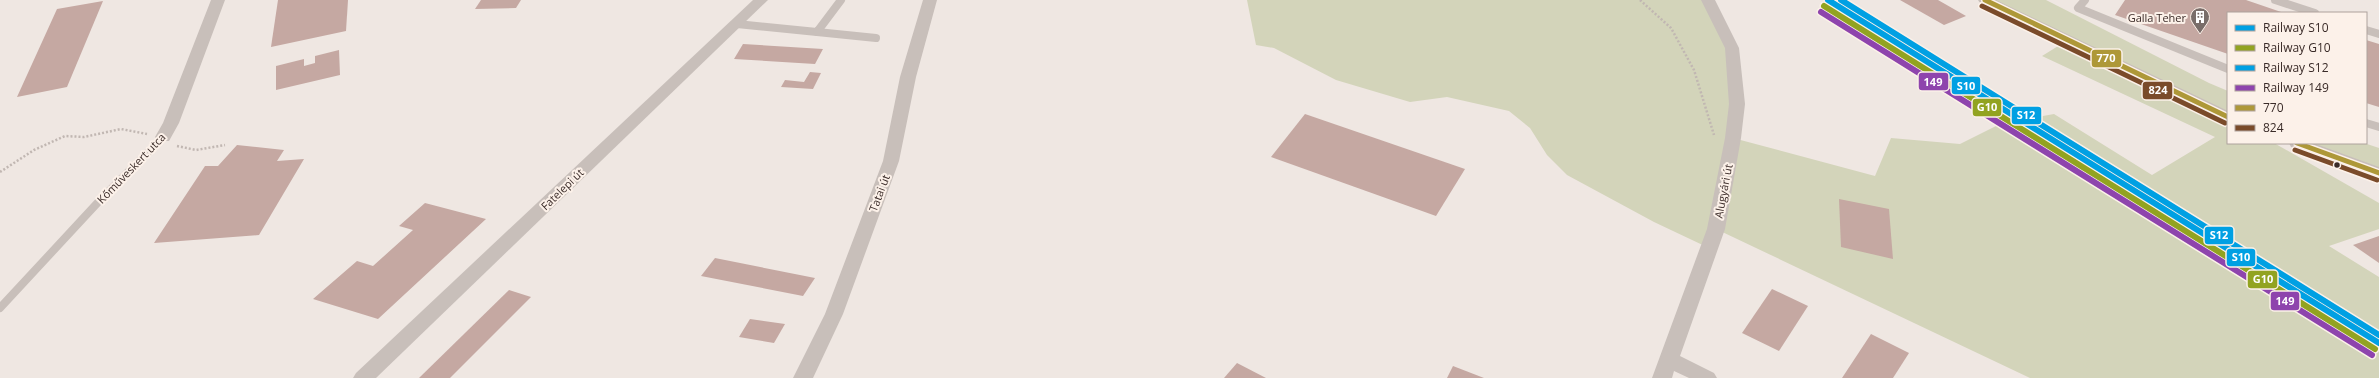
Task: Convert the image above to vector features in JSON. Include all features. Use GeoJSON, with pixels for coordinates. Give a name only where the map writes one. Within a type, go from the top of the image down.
{"type":"FeatureCollection","features":[{"type":"Feature","properties":{"kind":"street","name":"Kőműveskert utca"},"geometry":{"type":"LineString","coordinates":[[163,137],[171,123],[218,0]]}},
{"type":"Feature","properties":{"kind":"street","name":"Fatelepi út"},"geometry":{"type":"LineString","coordinates":[[363,378],[761,0]]}},
{"type":"Feature","properties":{"kind":"street","name":"Tatai út"},"geometry":{"type":"LineString","coordinates":[[803,378],[834,314],[891,161],[908,77],[930,0]]}},
{"type":"Feature","properties":{"kind":"street","name":"Alugyári út"},"geometry":{"type":"LineString","coordinates":[[1662,378],[1716,229],[1731,150],[1737,104],[1732,48],[1708,0]]}},
{"type":"Feature","properties":{"kind":"street"},"geometry":{"type":"LineString","coordinates":[[1984,0],[2227,116]]}},
{"type":"Feature","properties":{"kind":"street"},"geometry":{"type":"LineString","coordinates":[[2300,144],[2379,173]]}},
{"type":"Feature","properties":{"kind":"street"},"geometry":{"type":"LineString","coordinates":[[1668,359],[1706,378]]}},
{"type":"Feature","properties":{"kind":"lane"},"geometry":{"type":"LineString","coordinates":[[817,32],[840,0]]}},
{"type":"Feature","properties":{"kind":"lane"},"geometry":{"type":"LineString","coordinates":[[2085,0],[2078,8],[2227,69]]}},
{"type":"Feature","properties":{"kind":"lane"},"geometry":{"type":"LineString","coordinates":[[2275,0],[2312,12]]}},
{"type":"Feature","properties":{"kind":"lane"},"geometry":{"type":"LineString","coordinates":[[737,24],[876,38]]}},
{"type":"Feature","properties":{"kind":"lane"},"geometry":{"type":"LineString","coordinates":[[2367,30],[2379,34]]}},
{"type":"Feature","properties":{"kind":"lane"},"geometry":{"type":"LineString","coordinates":[[2367,123],[2379,127]]}},
{"type":"Feature","properties":{"kind":"lane","name":"Kőműveskert utca"},"geometry":{"type":"LineString","coordinates":[[0,308],[102,198],[163,137]]}},
{"type":"Feature","properties":{"kind":"path"},"geometry":{"type":"LineString","coordinates":[[1640,0],[1671,28],[1694,70],[1714,135],[1731,150]]}},
{"type":"Feature","properties":{"kind":"path"},"geometry":{"type":"LineString","coordinates":[[0,172],[34,150],[65,136],[84,137],[121,129],[163,137],[175,145],[196,150],[225,145]]}},
{"type":"Feature","properties":{"kind":"green space"},"geometry":{"type":"Polygon","coordinates":[[[1247,0],[1708,0],[1732,48],[1733,138],[1875,176],[1891,138],[1960,144],[2000,124],[2054,114],[2152,175],[2215,137],[2042,56],[2063,43],[1982,0],[2046,0],[2209,83],[2227,91],[2227,144],[2276,144],[2379,203],[2379,229],[2329,246],[2379,277],[2379,378],[2030,378],[1716,229],[1709,248],[1654,222],[1567,175],[1547,155],[1530,128],[1509,111],[1447,97],[1410,102],[1336,80],[1274,48],[1256,45],[1247,0]]]}},
{"type":"Feature","properties":{"kind":"green space"},"geometry":{"type":"Polygon","coordinates":[[[2299,144],[2367,144],[2379,148],[2379,173],[2299,144]]]}},
{"type":"Feature","properties":{"kind":"building"},"geometry":{"type":"Polygon","coordinates":[[[278,0],[348,0],[346,31],[271,47],[278,0]]]}},
{"type":"Feature","properties":{"kind":"building"},"geometry":{"type":"Polygon","coordinates":[[[481,0],[521,0],[516,8],[475,9],[481,0]]]}},
{"type":"Feature","properties":{"kind":"building"},"geometry":{"type":"Polygon","coordinates":[[[1900,0],[1938,0],[1966,16],[1944,25],[1900,0]]]}},
{"type":"Feature","properties":{"kind":"building","name":"Galla Teher"},"geometry":{"type":"Polygon","coordinates":[[[2125,0],[2246,0],[2281,12],[2227,12],[2227,54],[2115,15],[2125,0]]]}},
{"type":"Feature","properties":{"kind":"building"},"geometry":{"type":"Polygon","coordinates":[[[103,1],[67,87],[17,97],[57,9],[103,1]]]}},
{"type":"Feature","properties":{"kind":"building"},"geometry":{"type":"Polygon","coordinates":[[[2367,40],[2379,44],[2379,107],[2367,103],[2367,40]]]}},
{"type":"Feature","properties":{"kind":"building"},"geometry":{"type":"Polygon","coordinates":[[[743,44],[823,49],[815,64],[734,59],[743,44]]]}},
{"type":"Feature","properties":{"kind":"building"},"geometry":{"type":"Polygon","coordinates":[[[339,50],[340,75],[276,90],[276,66],[304,59],[304,66],[315,63],[315,56],[339,50]]]}},
{"type":"Feature","properties":{"kind":"building"},"geometry":{"type":"Polygon","coordinates":[[[810,72],[821,73],[813,89],[781,87],[785,80],[804,82],[810,72]]]}},
{"type":"Feature","properties":{"kind":"building"},"geometry":{"type":"Polygon","coordinates":[[[1305,114],[1465,169],[1436,216],[1271,157],[1305,114]]]}},
{"type":"Feature","properties":{"kind":"building"},"geometry":{"type":"Polygon","coordinates":[[[237,145],[284,150],[277,161],[304,159],[259,235],[154,243],[205,166],[218,166],[237,145]]]}},
{"type":"Feature","properties":{"kind":"building"},"geometry":{"type":"Polygon","coordinates":[[[1839,199],[1889,209],[1893,259],[1841,247],[1839,199]]]}},
{"type":"Feature","properties":{"kind":"building"},"geometry":{"type":"Polygon","coordinates":[[[425,203],[486,219],[378,319],[313,299],[357,261],[373,266],[413,230],[399,226],[425,203]]]}},
{"type":"Feature","properties":{"kind":"building"},"geometry":{"type":"Polygon","coordinates":[[[2379,236],[2379,263],[2353,245],[2379,236]]]}},
{"type":"Feature","properties":{"kind":"building"},"geometry":{"type":"Polygon","coordinates":[[[715,258],[815,278],[803,296],[701,276],[715,258]]]}},
{"type":"Feature","properties":{"kind":"building"},"geometry":{"type":"Polygon","coordinates":[[[1772,289],[1808,306],[1779,351],[1742,333],[1772,289]]]}},
{"type":"Feature","properties":{"kind":"building"},"geometry":{"type":"Polygon","coordinates":[[[509,290],[531,297],[450,378],[419,378],[509,290]]]}},
{"type":"Feature","properties":{"kind":"building"},"geometry":{"type":"Polygon","coordinates":[[[750,319],[785,324],[774,343],[739,337],[750,319]]]}},
{"type":"Feature","properties":{"kind":"building"},"geometry":{"type":"Polygon","coordinates":[[[1871,334],[1909,353],[1893,378],[1842,378],[1871,334]]]}},
{"type":"Feature","properties":{"kind":"building"},"geometry":{"type":"Polygon","coordinates":[[[1237,363],[1266,378],[1224,378],[1237,363]]]}},
{"type":"Feature","properties":{"kind":"building"},"geometry":{"type":"Polygon","coordinates":[[[1453,366],[1484,378],[1447,378],[1453,366]]]}},
{"type":"Feature","properties":{"kind":"rail line","name":"S10"},"geometry":{"type":"LineString","coordinates":[[1828,0],[2379,343]]}},
{"type":"Feature","properties":{"kind":"rail line","name":"S12"},"geometry":{"type":"LineString","coordinates":[[1841,0],[2379,335]]}},
{"type":"Feature","properties":{"kind":"rail line","name":"G10"},"geometry":{"type":"LineString","coordinates":[[1824,6],[2375,349]]}},
{"type":"Feature","properties":{"kind":"rail line","name":"149"},"geometry":{"type":"LineString","coordinates":[[1821,12],[2372,355]]}},
{"type":"Feature","properties":{"kind":"transit line","name":"770"},"geometry":{"type":"LineString","coordinates":[[1985,0],[2227,117]]}},
{"type":"Feature","properties":{"kind":"transit line","name":"824"},"geometry":{"type":"LineString","coordinates":[[1982,6],[2225,123]]}},
{"type":"Feature","properties":{"kind":"transit line","name":"770"},"geometry":{"type":"LineString","coordinates":[[2300,144],[2379,173]]}},
{"type":"Feature","properties":{"kind":"transit line","name":"824"},"geometry":{"type":"LineString","coordinates":[[2295,150],[2377,180]]}},
{"type":"Feature","properties":{"kind":"place","name":"Galla Teher"},"geometry":{"type":"Point","coordinates":[2200,34]}}]}
